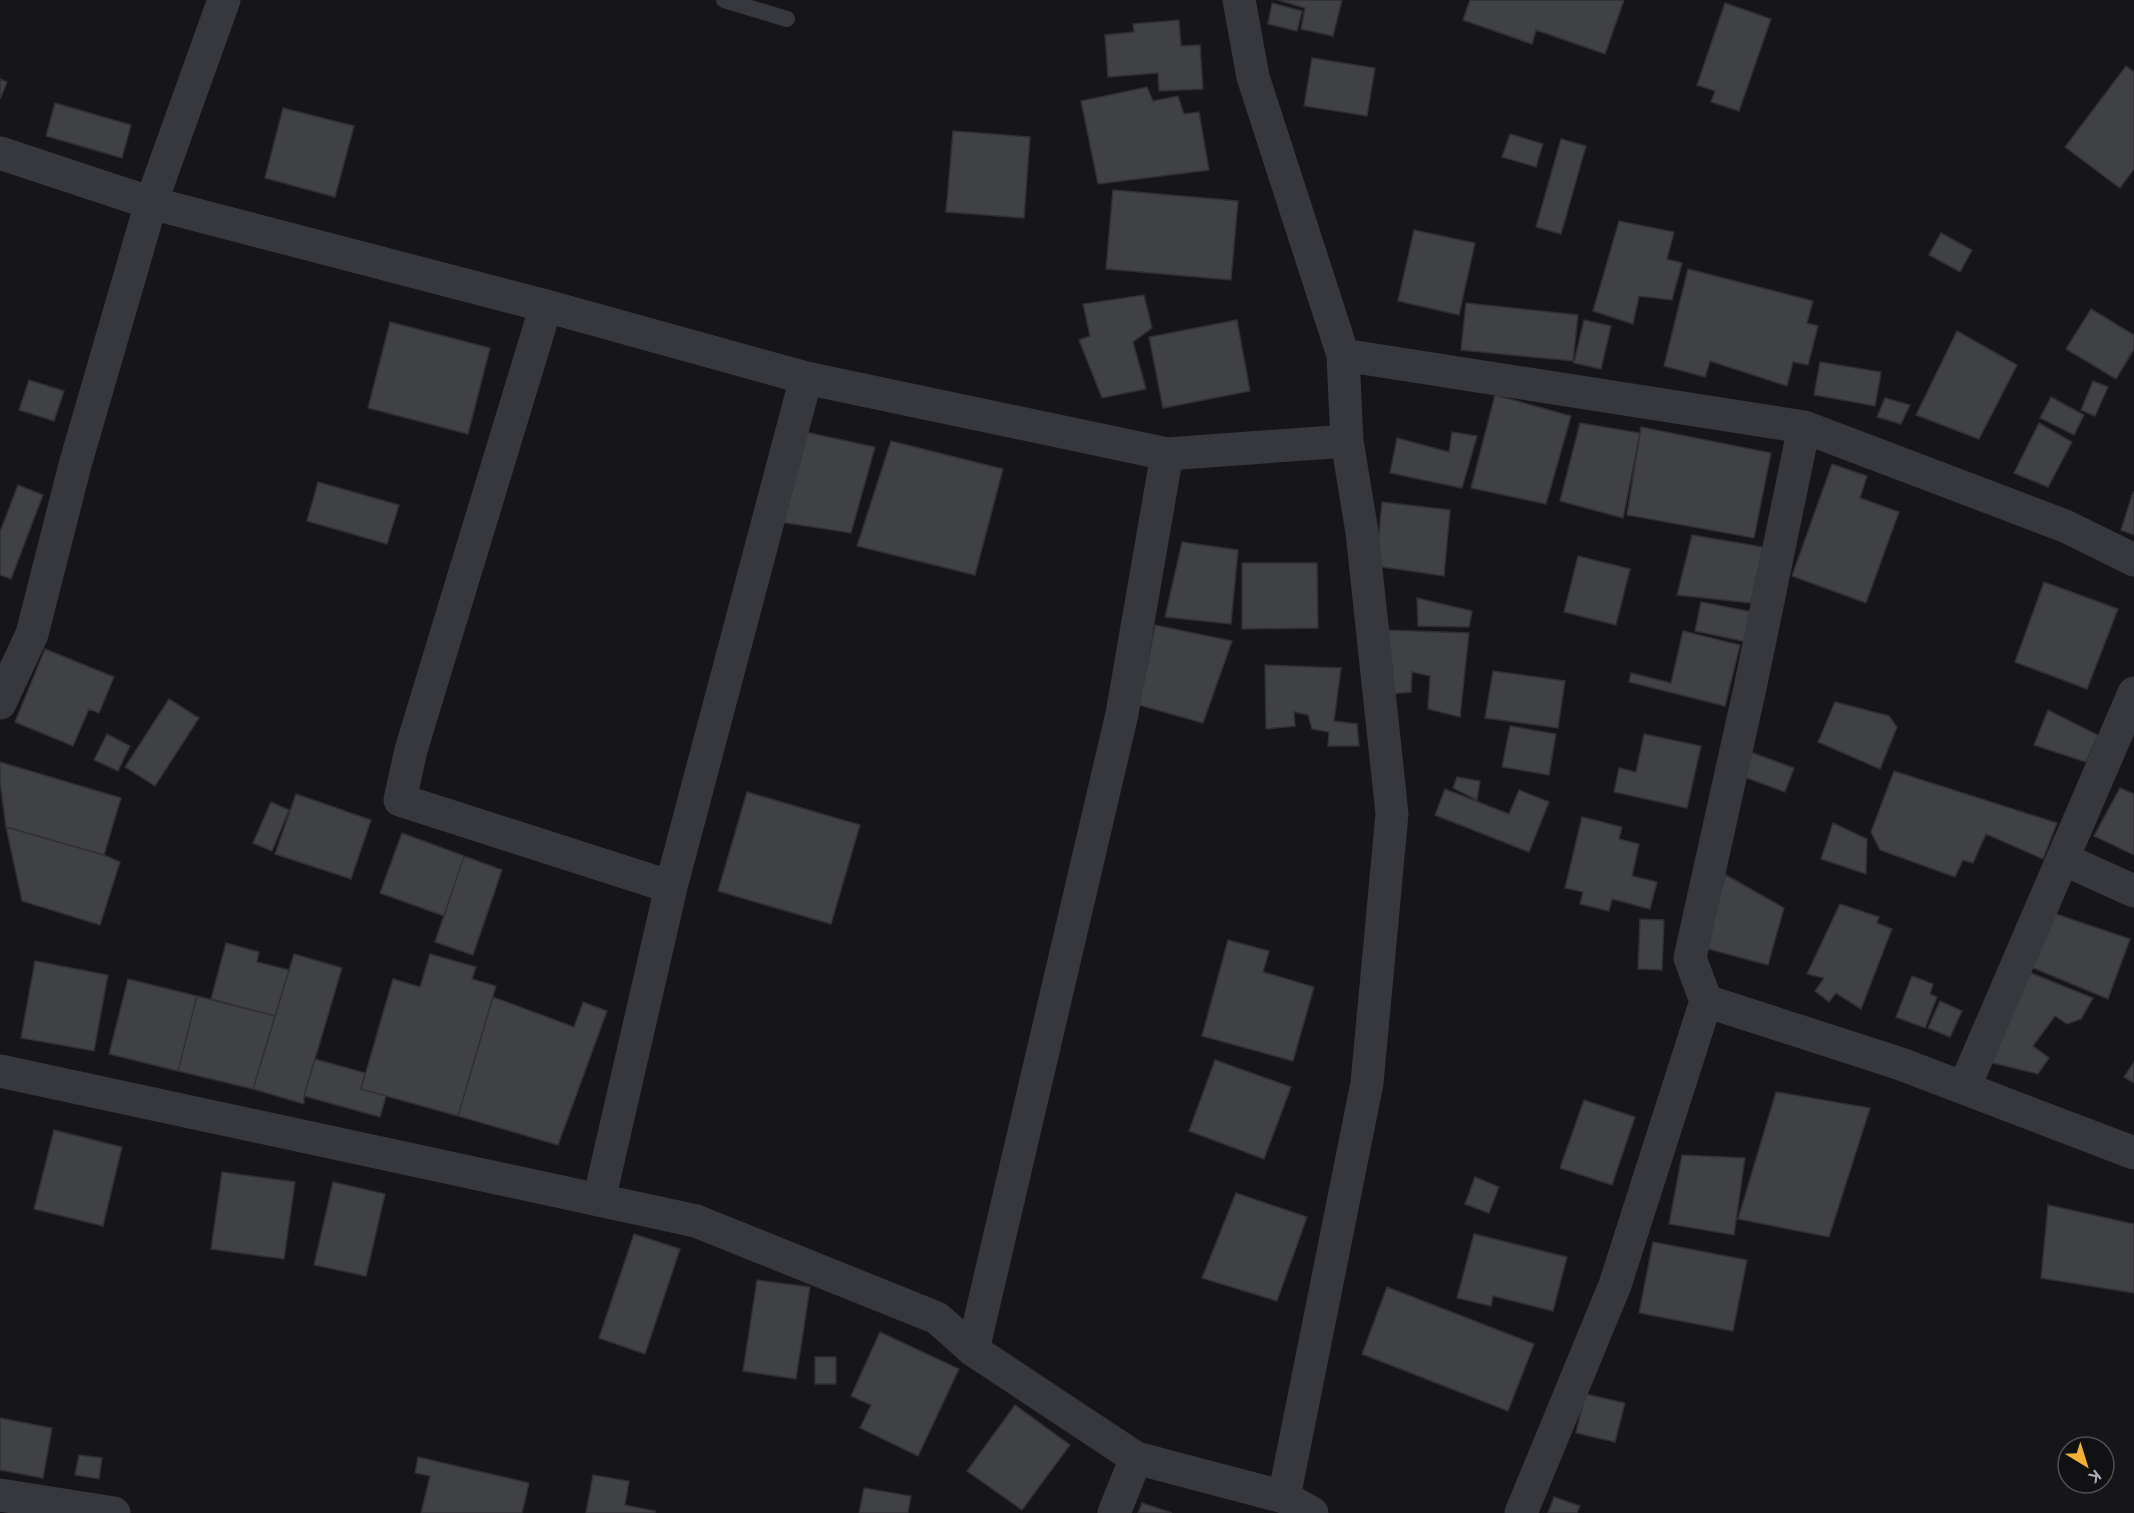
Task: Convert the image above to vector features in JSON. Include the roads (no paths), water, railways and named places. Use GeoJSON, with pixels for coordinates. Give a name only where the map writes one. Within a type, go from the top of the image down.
{"type":"FeatureCollection","features":[{"type":"Feature","properties":{"kind":"street"},"geometry":{"type":"LineString","coordinates":[[0,703],[32,634],[75,465],[151,203],[224,0]]}},
{"type":"Feature","properties":{"kind":"street"},"geometry":{"type":"LineString","coordinates":[[1239,0],[1253,77],[1343,355],[1347,441],[1362,532],[1392,814],[1367,1083],[1284,1497]]}},
{"type":"Feature","properties":{"kind":"street"},"geometry":{"type":"LineString","coordinates":[[0,153],[151,203],[546,306],[806,378],[1167,454],[1347,441]]}},
{"type":"Feature","properties":{"kind":"street"},"geometry":{"type":"LineString","coordinates":[[546,306],[411,750],[400,800],[671,887]]}},
{"type":"Feature","properties":{"kind":"street"},"geometry":{"type":"LineString","coordinates":[[1343,355],[1804,427],[2065,526],[2134,561]]}},
{"type":"Feature","properties":{"kind":"street"},"geometry":{"type":"LineString","coordinates":[[599,1200],[671,887],[806,378]]}},
{"type":"Feature","properties":{"kind":"street"},"geometry":{"type":"LineString","coordinates":[[1521,1513],[1615,1285],[1706,1001],[1690,958],[1750,688],[1804,427]]}},
{"type":"Feature","properties":{"kind":"street"},"geometry":{"type":"LineString","coordinates":[[973,1350],[1122,714],[1167,454]]}},
{"type":"Feature","properties":{"kind":"street"},"geometry":{"type":"LineString","coordinates":[[1964,1088],[2134,693]]}},
{"type":"Feature","properties":{"kind":"street"},"geometry":{"type":"LineString","coordinates":[[2063,859],[2134,891]]}},
{"type":"Feature","properties":{"kind":"street"},"geometry":{"type":"LineString","coordinates":[[1706,1001],[1901,1064],[2134,1153]]}},
{"type":"Feature","properties":{"kind":"street"},"geometry":{"type":"LineString","coordinates":[[0,1071],[696,1221],[937,1318],[973,1350],[1136,1458],[1284,1497],[1312,1513]]}},
{"type":"Feature","properties":{"kind":"street"},"geometry":{"type":"LineString","coordinates":[[1114,1513],[1136,1458]]}},
{"type":"Feature","properties":{"kind":"street"},"geometry":{"type":"LineString","coordinates":[[0,1495],[114,1513]]}},
{"type":"Feature","properties":{"kind":"lane"},"geometry":{"type":"LineString","coordinates":[[724,0],[787,19]]}}]}
